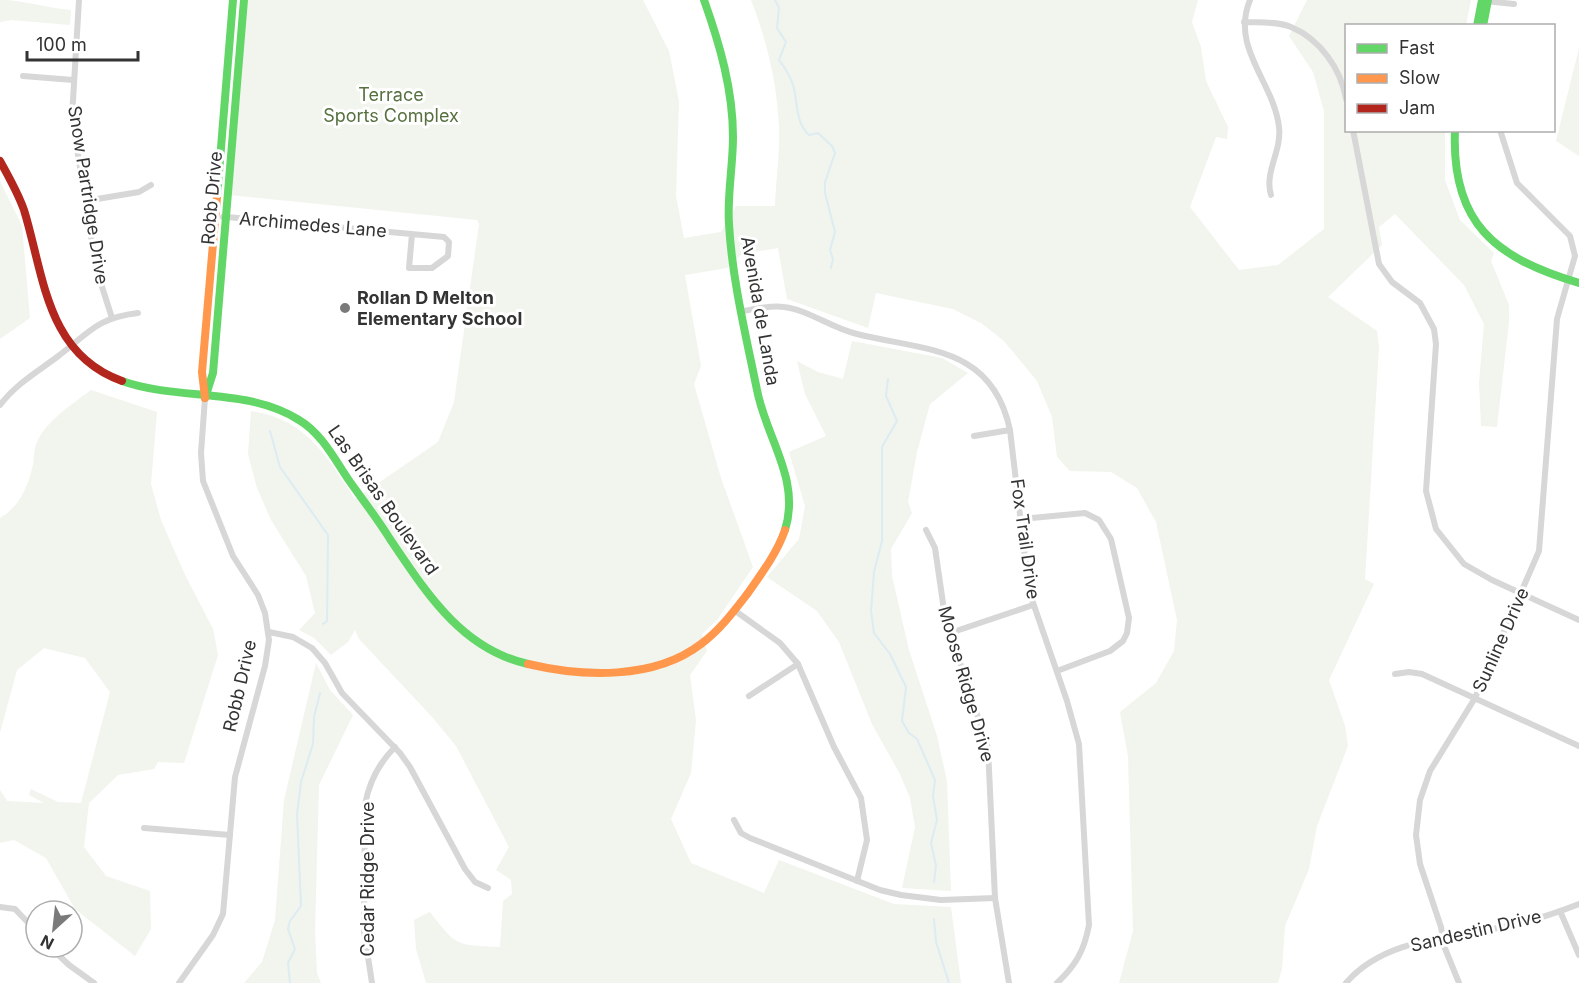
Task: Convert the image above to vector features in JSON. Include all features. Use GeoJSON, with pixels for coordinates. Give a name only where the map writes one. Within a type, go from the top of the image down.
{"type":"FeatureCollection","features":[{"type":"Feature","properties":{"kind":"street","name":"Snow Partridge Drive"},"geometry":{"type":"LineString","coordinates":[[79,0],[72,117],[96,268],[112,318]]}},
{"type":"Feature","properties":{"kind":"street","name":"Robb Drive"},"geometry":{"type":"LineString","coordinates":[[206,398],[202,389],[202,372],[232,0]]}},
{"type":"Feature","properties":{"kind":"street","name":"Robb Drive"},"geometry":{"type":"LineString","coordinates":[[179,983],[220,921],[235,777],[265,666],[268,632],[258,595],[233,556],[203,481],[201,453],[206,398],[213,374],[244,0]]}},
{"type":"Feature","properties":{"kind":"street","name":"Avenida de Landa"},"geometry":{"type":"LineString","coordinates":[[704,0],[719,45],[730,95],[734,137],[729,219],[743,311],[759,401],[787,474],[790,499],[782,539],[764,570],[734,610]]}},
{"type":"Feature","properties":{"kind":"street"},"geometry":{"type":"LineString","coordinates":[[1250,0],[1244,22],[1247,47],[1275,111],[1279,128],[1268,186],[1270,195]]}},
{"type":"Feature","properties":{"kind":"street"},"geometry":{"type":"LineString","coordinates":[[1485,1],[1514,4]]}},
{"type":"Feature","properties":{"kind":"street"},"geometry":{"type":"LineString","coordinates":[[1478,24],[1485,1]]}},
{"type":"Feature","properties":{"kind":"street"},"geometry":{"type":"LineString","coordinates":[[1483,24],[1485,1]]}},
{"type":"Feature","properties":{"kind":"street"},"geometry":{"type":"LineString","coordinates":[[1244,22],[1291,27],[1310,39],[1340,74],[1345,92]]}},
{"type":"Feature","properties":{"kind":"street"},"geometry":{"type":"LineString","coordinates":[[23,76],[73,80]]}},
{"type":"Feature","properties":{"kind":"street"},"geometry":{"type":"LineString","coordinates":[[1353,132],[1379,264],[1392,282],[1420,303],[1434,329],[1437,344],[1426,491],[1436,529],[1464,564],[1579,620]]}},
{"type":"Feature","properties":{"kind":"street"},"geometry":{"type":"LineString","coordinates":[[1455,132],[1454,159],[1459,190],[1482,231],[1513,258],[1574,281]]}},
{"type":"Feature","properties":{"kind":"street","name":"Sunline Drive"},"geometry":{"type":"LineString","coordinates":[[1459,983],[1420,864],[1417,816],[1430,771],[1475,698],[1535,566],[1542,537],[1557,319],[1560,304],[1574,281],[1573,242],[1517,183],[1501,132]]}},
{"type":"Feature","properties":{"kind":"street","name":"Las Brisas Boulevard"},"geometry":{"type":"LineString","coordinates":[[0,161],[12,179],[26,213],[45,301],[61,331],[72,345],[100,370],[132,386],[162,394],[270,405],[294,415],[308,425],[325,443],[446,615],[472,639],[516,662],[564,671],[616,672],[660,666],[697,647],[721,627],[734,610]]}},
{"type":"Feature","properties":{"kind":"street"},"geometry":{"type":"LineString","coordinates":[[85,201],[139,192],[151,185]]}},
{"type":"Feature","properties":{"kind":"street","name":"Archimedes Lane"},"geometry":{"type":"LineString","coordinates":[[214,216],[227,217],[412,234],[444,237],[449,242],[448,256],[432,268],[409,268],[412,234]]}},
{"type":"Feature","properties":{"kind":"street","name":"Fox Trail Drive"},"geometry":{"type":"LineString","coordinates":[[743,311],[773,307],[790,308],[858,335],[946,352],[969,364],[990,383],[1004,408],[1010,430],[1033,605],[1057,671],[1079,744],[1089,925],[1085,948],[1074,967],[1057,983]]}},
{"type":"Feature","properties":{"kind":"street"},"geometry":{"type":"LineString","coordinates":[[0,405],[30,375],[72,345],[89,329],[112,318],[138,313]]}},
{"type":"Feature","properties":{"kind":"street"},"geometry":{"type":"LineString","coordinates":[[974,436],[1010,430]]}},
{"type":"Feature","properties":{"kind":"street"},"geometry":{"type":"LineString","coordinates":[[1021,519],[1085,513],[1099,520],[1111,538],[1129,618],[1127,633],[1118,647],[1057,671]]}},
{"type":"Feature","properties":{"kind":"street","name":"Moose Ridge Drive"},"geometry":{"type":"LineString","coordinates":[[926,530],[935,548],[950,633],[988,748],[995,898],[1009,983]]}},
{"type":"Feature","properties":{"kind":"street"},"geometry":{"type":"LineString","coordinates":[[950,633],[1033,605]]}},
{"type":"Feature","properties":{"kind":"street"},"geometry":{"type":"LineString","coordinates":[[734,610],[780,643],[798,664],[865,812],[866,854],[857,881]]}},
{"type":"Feature","properties":{"kind":"street"},"geometry":{"type":"LineString","coordinates":[[268,632],[293,637],[316,652],[342,693],[395,747],[410,767],[465,869],[476,882],[488,888]]}},
{"type":"Feature","properties":{"kind":"street"},"geometry":{"type":"LineString","coordinates":[[749,696],[798,664]]}},
{"type":"Feature","properties":{"kind":"street"},"geometry":{"type":"LineString","coordinates":[[1395,674],[1409,672],[1422,674],[1579,746]]}},
{"type":"Feature","properties":{"kind":"street","name":"Cedar Ridge Drive"},"geometry":{"type":"LineString","coordinates":[[372,983],[364,931],[365,806],[369,787],[379,765],[395,747]]}},
{"type":"Feature","properties":{"kind":"street"},"geometry":{"type":"LineString","coordinates":[[734,820],[741,832],[750,838],[857,881],[901,895],[941,900],[995,898]]}},
{"type":"Feature","properties":{"kind":"street"},"geometry":{"type":"LineString","coordinates":[[144,828],[230,835]]}},
{"type":"Feature","properties":{"kind":"street","name":"Sandestin Drive"},"geometry":{"type":"LineString","coordinates":[[1346,983],[1359,970],[1387,954],[1442,936],[1509,926],[1579,904]]}},
{"type":"Feature","properties":{"kind":"street"},"geometry":{"type":"LineString","coordinates":[[3,906],[19,912],[24,918]]}},
{"type":"Feature","properties":{"kind":"street"},"geometry":{"type":"LineString","coordinates":[[1560,911],[1579,955]]}},
{"type":"Feature","properties":{"kind":"street"},"geometry":{"type":"LineString","coordinates":[[61,959],[94,983]]}},
{"type":"Feature","properties":{"kind":"green space"},"geometry":{"type":"Polygon","coordinates":[[[0,0],[71,10],[70,25],[11,20],[0,22],[0,0]]]}},
{"type":"Feature","properties":{"kind":"green space","name":"Terrace Sports Complex"},"geometry":{"type":"Polygon","coordinates":[[[248,0],[643,0],[669,51],[679,101],[676,196],[684,238],[721,232],[736,206],[775,206],[779,137],[778,111],[766,47],[751,0],[1198,0],[1192,22],[1201,47],[1206,81],[1228,127],[1227,139],[1216,137],[1190,207],[1239,270],[1278,265],[1324,229],[1324,111],[1313,72],[1289,36],[1307,0],[1471,0],[1466,24],[1345,24],[1345,132],[1445,132],[1445,180],[1460,220],[1494,253],[1491,261],[1509,305],[1509,322],[1497,427],[1481,426],[1479,383],[1484,324],[1464,285],[1395,214],[1379,227],[1382,245],[1328,297],[1377,331],[1379,347],[1365,579],[1374,584],[1329,680],[1345,726],[1348,746],[1317,826],[1309,869],[1285,926],[1282,969],[1278,983],[1119,983],[1133,931],[1128,757],[1120,712],[1156,683],[1174,651],[1177,620],[1156,522],[1137,488],[1111,472],[1070,471],[1057,457],[1052,417],[1037,381],[1004,341],[981,323],[953,309],[876,293],[868,328],[787,299],[778,248],[742,254],[727,268],[685,275],[701,366],[694,384],[721,478],[753,567],[717,620],[702,634],[707,651],[690,675],[696,720],[691,773],[671,819],[691,863],[764,893],[779,860],[894,904],[951,907],[961,983],[426,983],[416,949],[414,920],[430,912],[446,932],[459,942],[474,946],[500,947],[503,901],[512,894],[511,880],[496,870],[509,847],[456,746],[359,639],[355,630],[348,642],[331,655],[314,638],[299,630],[315,613],[306,576],[271,520],[257,488],[248,454],[251,411],[270,415],[301,431],[324,454],[355,499],[438,442],[454,402],[479,224],[477,220],[229,195],[248,0]]]}},
{"type":"Feature","properties":{"kind":"green space"},"geometry":{"type":"Polygon","coordinates":[[[1579,48],[1579,156],[1556,141],[1579,48]]]}},
{"type":"Feature","properties":{"kind":"green space"},"geometry":{"type":"Polygon","coordinates":[[[0,181],[22,226],[30,318],[0,339],[0,181]]]}},
{"type":"Feature","properties":{"kind":"green space"},"geometry":{"type":"Polygon","coordinates":[[[852,341],[942,358],[968,373],[930,404],[917,452],[908,502],[912,513],[891,549],[892,576],[909,650],[937,736],[947,781],[951,891],[902,888],[915,827],[910,798],[900,774],[872,724],[839,642],[817,611],[767,577],[799,539],[805,506],[789,452],[826,436],[805,394],[797,361],[818,372],[843,379],[852,341]]]}},
{"type":"Feature","properties":{"kind":"green space"},"geometry":{"type":"Polygon","coordinates":[[[91,390],[157,412],[151,484],[161,520],[185,575],[213,629],[218,655],[184,763],[158,762],[154,769],[118,775],[89,803],[84,847],[106,876],[150,891],[151,929],[135,956],[84,916],[84,899],[69,899],[46,858],[14,840],[0,843],[0,790],[7,801],[44,803],[29,795],[31,789],[58,802],[81,803],[110,692],[85,658],[44,648],[17,670],[0,733],[0,518],[12,509],[24,491],[41,434],[61,413],[91,390]]]}},
{"type":"Feature","properties":{"kind":"green space"},"geometry":{"type":"Polygon","coordinates":[[[316,663],[330,690],[353,715],[319,785],[315,931],[317,973],[321,983],[244,983],[262,962],[275,920],[284,800],[316,663]]]}},
{"type":"Feature","properties":{"kind":"waterway"},"geometry":{"type":"LineString","coordinates":[[775,0],[779,8],[777,28],[786,42],[779,60],[792,81],[801,124],[809,135],[818,133],[832,146],[835,153],[825,182],[825,193],[835,232],[830,250],[833,259],[831,268]]}},
{"type":"Feature","properties":{"kind":"waterway"},"geometry":{"type":"LineString","coordinates":[[888,379],[886,396],[897,421],[882,447],[882,541],[874,572],[871,611],[874,633],[890,654],[906,687],[902,721],[909,733],[917,739],[935,780],[933,796],[937,820],[931,843],[936,866],[934,882]]}},
{"type":"Feature","properties":{"kind":"waterway"},"geometry":{"type":"LineString","coordinates":[[270,431],[280,467],[328,535],[327,621],[323,624]]}},
{"type":"Feature","properties":{"kind":"waterway"},"geometry":{"type":"LineString","coordinates":[[290,983],[288,963],[295,949],[288,929],[290,921],[301,906],[297,814],[301,782],[313,744],[314,717],[320,693]]}},
{"type":"Feature","properties":{"kind":"waterway"},"geometry":{"type":"LineString","coordinates":[[934,919],[936,942],[949,983]]}},
{"type":"Feature","properties":{"kind":"traffic: fast"},"geometry":{"type":"LineString","coordinates":[[217,197],[233,0]]}},
{"type":"Feature","properties":{"kind":"traffic: fast"},"geometry":{"type":"LineString","coordinates":[[205,398],[213,373],[244,0]]}},
{"type":"Feature","properties":{"kind":"traffic: fast"},"geometry":{"type":"LineString","coordinates":[[704,0],[720,51],[731,102],[733,137],[729,213],[736,286],[761,408],[786,476],[789,511],[785,530]]}},
{"type":"Feature","properties":{"kind":"traffic: fast"},"geometry":{"type":"LineString","coordinates":[[1477,24],[1482,0]]}},
{"type":"Feature","properties":{"kind":"traffic: fast"},"geometry":{"type":"LineString","coordinates":[[1483,24],[1488,0]]}},
{"type":"Feature","properties":{"kind":"traffic: fast"},"geometry":{"type":"LineString","coordinates":[[1455,132],[1456,162],[1461,190],[1470,213],[1484,232],[1502,248],[1524,262],[1579,283]]}},
{"type":"Feature","properties":{"kind":"traffic: fast"},"geometry":{"type":"LineString","coordinates":[[122,381],[166,391],[235,398],[257,403],[279,410],[307,425],[326,446],[417,579],[447,616],[483,646],[528,664]]}},
{"type":"Feature","properties":{"kind":"traffic: slow"},"geometry":{"type":"LineString","coordinates":[[205,398],[202,372],[217,197]]}},
{"type":"Feature","properties":{"kind":"traffic: slow"},"geometry":{"type":"LineString","coordinates":[[528,664],[572,671],[618,672],[640,670],[682,656],[708,639],[732,613],[769,563],[785,530]]}},
{"type":"Feature","properties":{"kind":"traffic: jam"},"geometry":{"type":"LineString","coordinates":[[0,161],[24,210],[44,286],[63,332],[77,352],[97,369],[122,381]]}},
{"type":"Feature","properties":{"kind":"place","name":"Rollan D Melton Elementary School"},"geometry":{"type":"Point","coordinates":[345,308]}}]}
